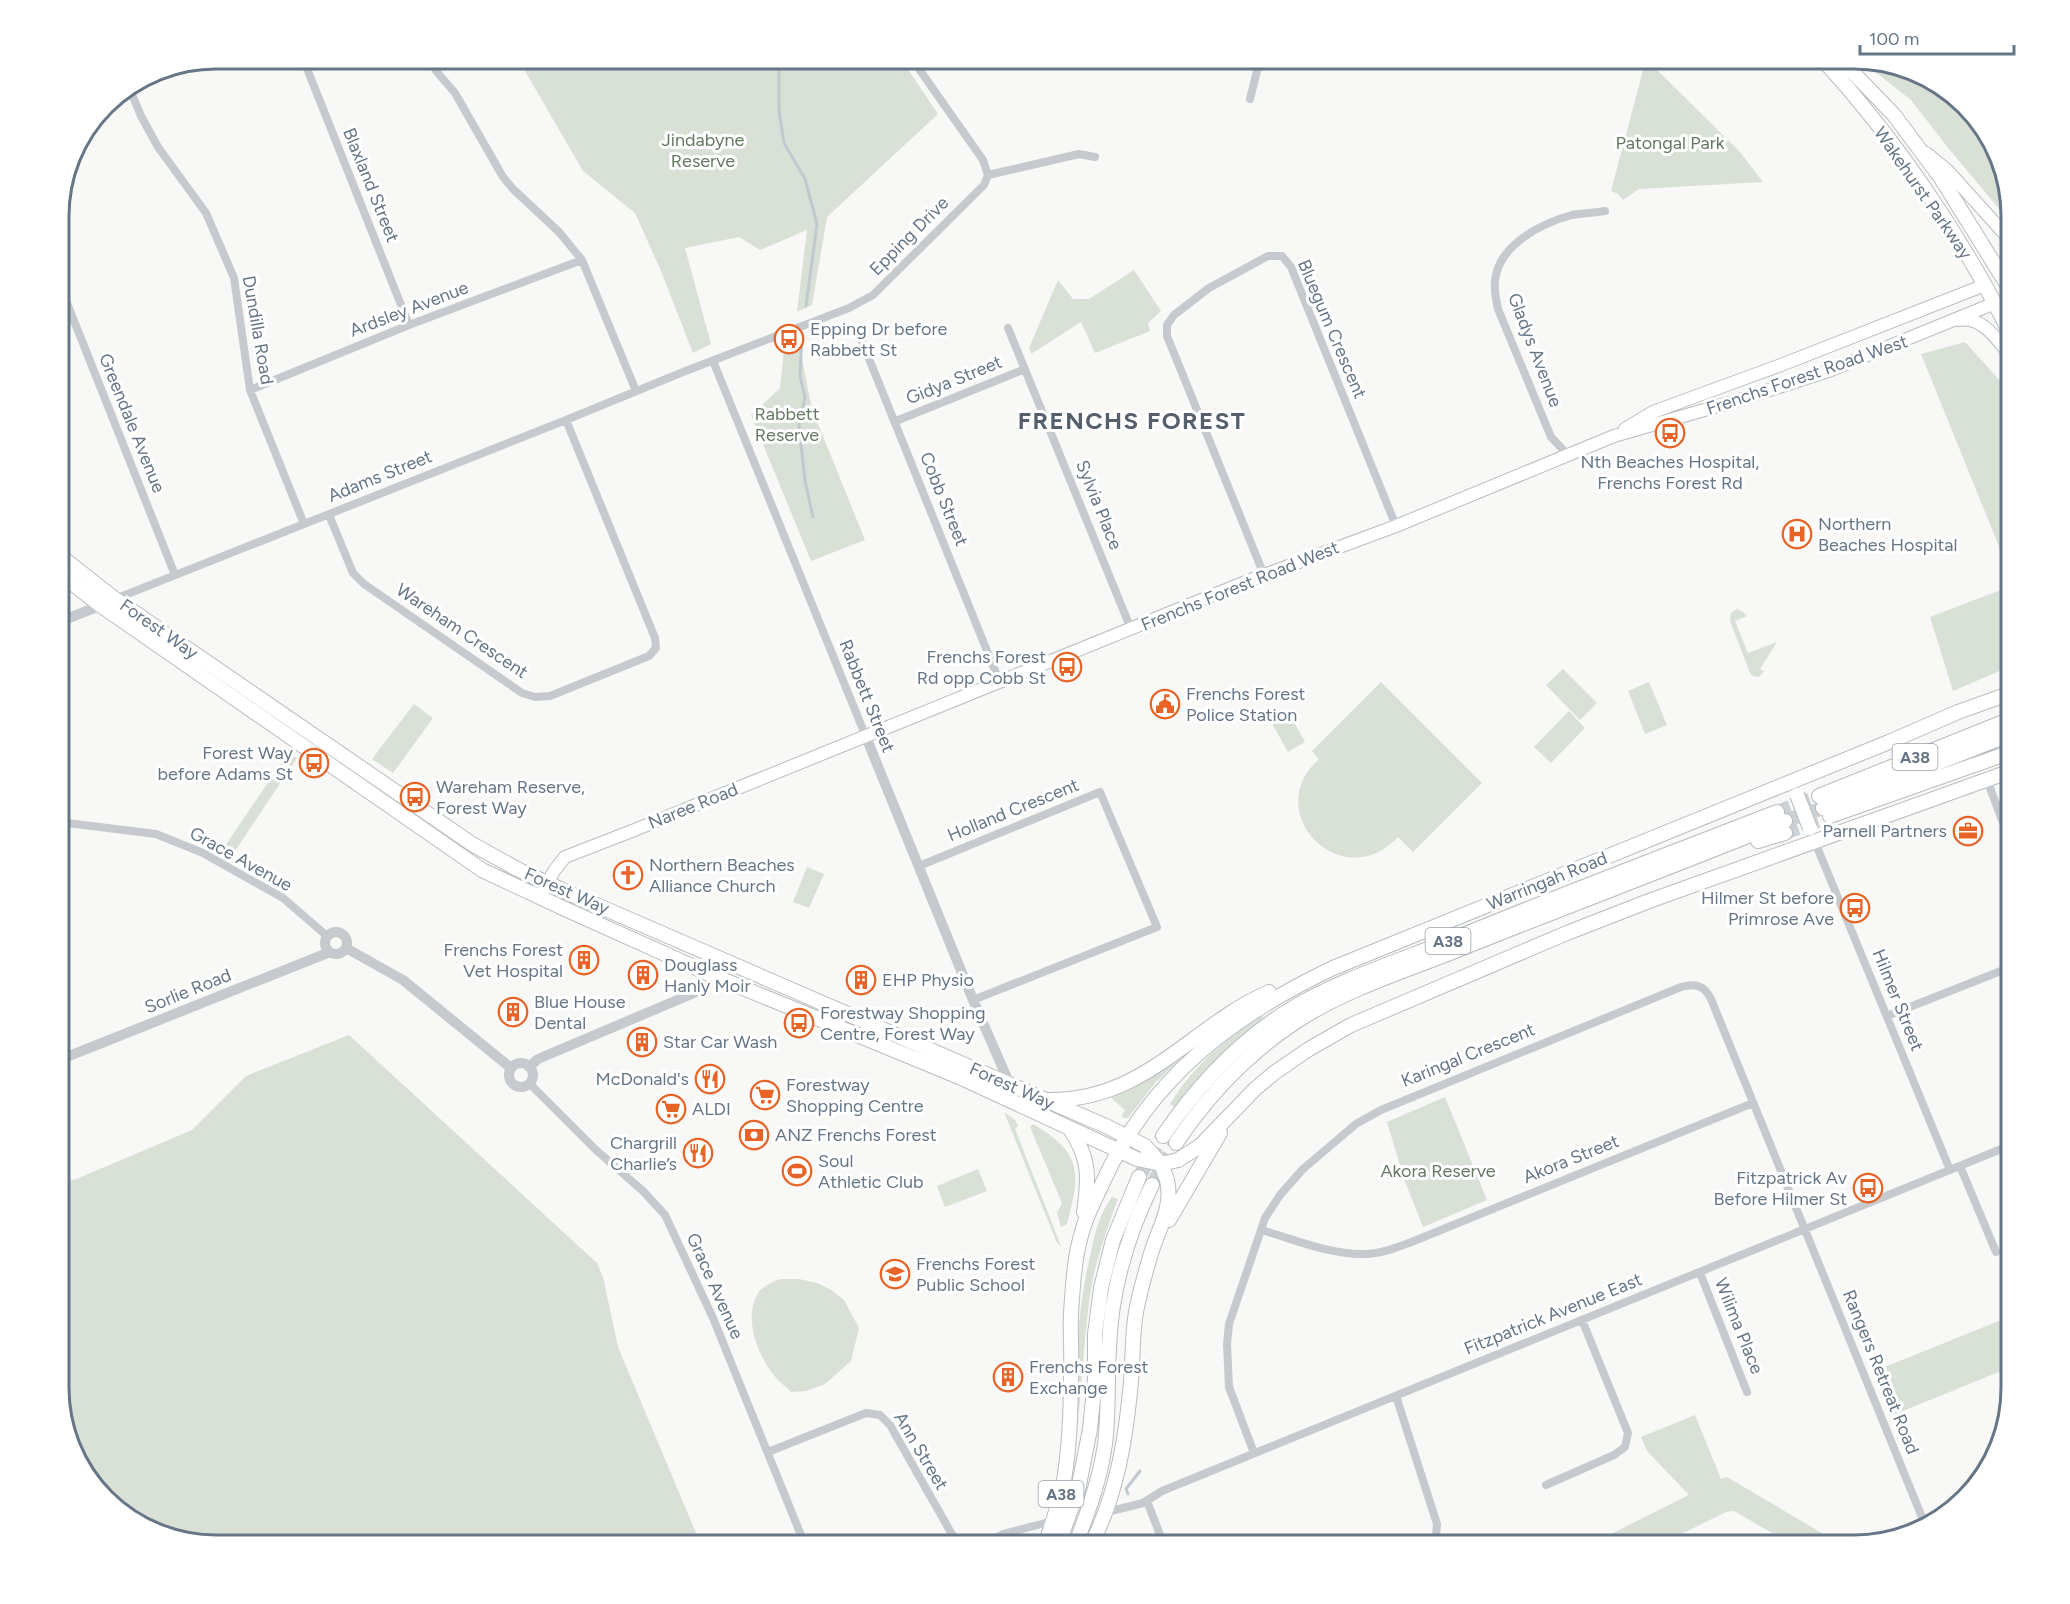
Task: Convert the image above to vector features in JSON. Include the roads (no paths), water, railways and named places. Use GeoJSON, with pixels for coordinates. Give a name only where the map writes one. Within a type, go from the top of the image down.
{"type":"FeatureCollection","features":[{"type":"Feature","properties":{"kind":"main road","name":"Wakehurst Parkway"},"geometry":{"type":"LineString","coordinates":[[1832,69],[1932,199],[2001,314]]}},
{"type":"Feature","properties":{"kind":"main road","name":"Wakehurst Parkway"},"geometry":{"type":"LineString","coordinates":[[1850,69],[1894,116],[1916,144],[2001,265]]}},
{"type":"Feature","properties":{"kind":"main road"},"geometry":{"type":"LineString","coordinates":[[1916,144],[1948,171],[2001,229]]}},
{"type":"Feature","properties":{"kind":"main road"},"geometry":{"type":"LineString","coordinates":[[1985,285],[2001,278]]}},
{"type":"Feature","properties":{"kind":"main road","name":"Frenchs Forest Road West"},"geometry":{"type":"LineString","coordinates":[[1614,436],[1653,412],[1792,361],[1985,285]]}},
{"type":"Feature","properties":{"kind":"main road"},"geometry":{"type":"LineString","coordinates":[[1995,303],[2001,301]]}},
{"type":"Feature","properties":{"kind":"main road","name":"Frenchs Forest Road West"},"geometry":{"type":"LineString","coordinates":[[866,737],[1263,575],[1396,526],[1614,436],[1730,403],[1831,370],[1995,303]]}},
{"type":"Feature","properties":{"kind":"main road"},"geometry":{"type":"LineString","coordinates":[[1951,322],[1964,319],[1980,324],[2001,345]]}},
{"type":"Feature","properties":{"kind":"main road","name":"Forest Way"},"geometry":{"type":"LineString","coordinates":[[69,563],[116,599],[472,844],[547,883],[1126,1136]]}},
{"type":"Feature","properties":{"kind":"main road","name":"Forest Way"},"geometry":{"type":"LineString","coordinates":[[69,581],[100,605],[482,870],[714,976],[890,1047],[1118,1151]]}},
{"type":"Feature","properties":{"kind":"main road","name":"Warringah Road"},"geometry":{"type":"LineString","coordinates":[[1048,1535],[1061,1496],[1068,1440],[1071,1315],[1075,1266],[1082,1230],[1126,1136],[1165,1085],[1216,1038],[1273,999],[1333,968],[1958,712],[2001,697]]}},
{"type":"Feature","properties":{"kind":"main road","name":"A38"},"geometry":{"type":"LineString","coordinates":[[1824,807],[2001,724]]}},
{"type":"Feature","properties":{"kind":"main road","name":"Naree Road"},"geometry":{"type":"LineString","coordinates":[[540,897],[560,862],[572,853],[866,737]]}},
{"type":"Feature","properties":{"kind":"main road","name":"A38"},"geometry":{"type":"LineString","coordinates":[[1824,807],[2001,738]]}},
{"type":"Feature","properties":{"kind":"main road"},"geometry":{"type":"LineString","coordinates":[[1824,807],[2001,755]]}},
{"type":"Feature","properties":{"kind":"main road","name":"A38"},"geometry":{"type":"LineString","coordinates":[[1096,1535],[1107,1512],[1121,1458],[1131,1380],[1136,1314],[1155,1243],[1234,1111],[1255,1089],[1293,1059],[1351,1025],[1567,933],[2001,775]]}},
{"type":"Feature","properties":{"kind":"main road"},"geometry":{"type":"LineString","coordinates":[[1791,782],[1815,842]]}},
{"type":"Feature","properties":{"kind":"main road","name":"Warringah Road"},"geometry":{"type":"LineString","coordinates":[[1163,1137],[1181,1109],[1221,1064],[1292,1009],[1330,990],[1503,918],[1782,822],[1409,969],[1341,998],[1298,1020],[1231,1074],[1176,1143]]}},
{"type":"Feature","properties":{"kind":"main road"},"geometry":{"type":"LineString","coordinates":[[1045,1101],[1089,1096],[1133,1079],[1162,1064],[1221,1020],[1253,1000],[1333,968]]}},
{"type":"Feature","properties":{"kind":"main road"},"geometry":{"type":"LineString","coordinates":[[1118,1151],[1137,1159],[1161,1164],[1178,1160],[1200,1146],[1234,1111]]}},
{"type":"Feature","properties":{"kind":"main road"},"geometry":{"type":"LineString","coordinates":[[1070,1129],[1082,1147],[1086,1161],[1087,1187],[1082,1230]]}},
{"type":"Feature","properties":{"kind":"main road"},"geometry":{"type":"LineString","coordinates":[[1126,1136],[1145,1146],[1161,1164],[1167,1179],[1169,1198],[1167,1210],[1155,1243]]}},
{"type":"Feature","properties":{"kind":"main road","name":"A38"},"geometry":{"type":"LineString","coordinates":[[1062,1535],[1078,1490],[1090,1429],[1095,1379],[1095,1334],[1101,1288],[1113,1240],[1139,1177]]}},
{"type":"Feature","properties":{"kind":"main road","name":"A38"},"geometry":{"type":"LineString","coordinates":[[1079,1535],[1091,1506],[1105,1446],[1109,1348],[1115,1294],[1129,1239],[1152,1185]]}},
{"type":"Feature","properties":{"kind":"street","name":"Blaxland Street"},"geometry":{"type":"LineString","coordinates":[[305,69],[409,325]]}},
{"type":"Feature","properties":{"kind":"street"},"geometry":{"type":"LineString","coordinates":[[920,69],[983,160],[988,175],[1079,154],[1095,157]]}},
{"type":"Feature","properties":{"kind":"street"},"geometry":{"type":"LineString","coordinates":[[1250,99],[1257,69]]}},
{"type":"Feature","properties":{"kind":"street"},"geometry":{"type":"LineString","coordinates":[[436,71],[455,93],[503,177],[559,232],[582,260],[636,391]]}},
{"type":"Feature","properties":{"kind":"street","name":"Dundilla Road"},"geometry":{"type":"LineString","coordinates":[[132,95],[158,147],[206,213],[234,278],[250,390],[304,524]]}},
{"type":"Feature","properties":{"kind":"street","name":"Epping Drive"},"geometry":{"type":"LineString","coordinates":[[713,361],[849,308],[873,295],[984,185],[988,175]]}},
{"type":"Feature","properties":{"kind":"street","name":"Gladys Avenue"},"geometry":{"type":"LineString","coordinates":[[1568,455],[1551,437],[1498,309],[1494,292],[1495,278],[1502,259],[1524,237],[1552,222],[1574,215],[1605,212]]}},
{"type":"Feature","properties":{"kind":"street","name":"Bluegum Crescent"},"geometry":{"type":"LineString","coordinates":[[1263,575],[1167,336],[1167,325],[1174,315],[1209,288],[1268,256],[1282,256],[1291,267],[1396,526]]}},
{"type":"Feature","properties":{"kind":"street","name":"Ardsley Avenue"},"geometry":{"type":"LineString","coordinates":[[250,390],[409,325],[582,260]]}},
{"type":"Feature","properties":{"kind":"street","name":"Greendale Avenue"},"geometry":{"type":"LineString","coordinates":[[69,308],[175,575]]}},
{"type":"Feature","properties":{"kind":"street","name":"Sylvia Place"},"geometry":{"type":"LineString","coordinates":[[1008,328],[1131,629]]}},
{"type":"Feature","properties":{"kind":"street","name":"Cobb Street"},"geometry":{"type":"LineString","coordinates":[[857,329],[1000,683]]}},
{"type":"Feature","properties":{"kind":"street","name":"Adams Street"},"geometry":{"type":"LineString","coordinates":[[69,618],[713,361]]}},
{"type":"Feature","properties":{"kind":"street","name":"Rabbett Street"},"geometry":{"type":"LineString","coordinates":[[713,361],[973,1000],[1011,1087]]}},
{"type":"Feature","properties":{"kind":"street","name":"Gidya Street"},"geometry":{"type":"LineString","coordinates":[[896,421],[1025,369]]}},
{"type":"Feature","properties":{"kind":"street","name":"Wareham Crescent"},"geometry":{"type":"LineString","coordinates":[[328,515],[353,573],[364,584],[522,693],[535,697],[550,696],[649,656],[656,648],[655,638],[566,420]]}},
{"type":"Feature","properties":{"kind":"street"},"geometry":{"type":"LineString","coordinates":[[1987,780],[2001,816]]}},
{"type":"Feature","properties":{"kind":"street","name":"Holland Crescent"},"geometry":{"type":"LineString","coordinates":[[919,866],[1100,792],[1157,927],[973,1000]]}},
{"type":"Feature","properties":{"kind":"street","name":"Grace Avenue"},"geometry":{"type":"LineString","coordinates":[[69,823],[156,834],[203,853],[283,898],[327,936]]}},
{"type":"Feature","properties":{"kind":"street","name":"Hilmer Street"},"geometry":{"type":"LineString","coordinates":[[1815,842],[1950,1170]]}},
{"type":"Feature","properties":{"kind":"street"},"geometry":{"type":"LineString","coordinates":[[333,932],[341,932],[346,938],[346,948],[339,954],[330,952],[325,943],[327,936],[333,932]]}},
{"type":"Feature","properties":{"kind":"street"},"geometry":{"type":"LineString","coordinates":[[346,948],[403,980],[511,1068]]}},
{"type":"Feature","properties":{"kind":"street","name":"Sorlie Road"},"geometry":{"type":"LineString","coordinates":[[69,1056],[330,952]]}},
{"type":"Feature","properties":{"kind":"street"},"geometry":{"type":"LineString","coordinates":[[530,1066],[538,1059],[701,990],[714,976],[722,959]]}},
{"type":"Feature","properties":{"kind":"street"},"geometry":{"type":"LineString","coordinates":[[1887,1016],[2001,971]]}},
{"type":"Feature","properties":{"kind":"street","name":"Karingal Crescent"},"geometry":{"type":"LineString","coordinates":[[1254,1453],[1229,1387],[1227,1344],[1229,1324],[1261,1230],[1271,1208],[1303,1169],[1368,1116],[1395,1103],[1687,985],[1698,985],[1707,992],[1805,1229]]}},
{"type":"Feature","properties":{"kind":"street"},"geometry":{"type":"LineString","coordinates":[[511,1068],[520,1063],[530,1066]]}},
{"type":"Feature","properties":{"kind":"street"},"geometry":{"type":"LineString","coordinates":[[511,1068],[509,1079],[515,1086],[522,1087],[530,1083],[533,1077],[530,1066]]}},
{"type":"Feature","properties":{"kind":"street","name":"Grace Avenue"},"geometry":{"type":"LineString","coordinates":[[530,1083],[665,1215],[696,1280],[801,1535]]}},
{"type":"Feature","properties":{"kind":"street","name":"Akora Street"},"geometry":{"type":"LineString","coordinates":[[1261,1230],[1337,1252],[1366,1254],[1383,1251],[1414,1241],[1753,1103]]}},
{"type":"Feature","properties":{"kind":"street","name":"Fitzpatrick Avenue East"},"geometry":{"type":"LineString","coordinates":[[1107,1512],[1145,1502],[1162,1491],[1254,1453],[2001,1149]]}},
{"type":"Feature","properties":{"kind":"street"},"geometry":{"type":"LineString","coordinates":[[1960,1166],[1996,1252]]}},
{"type":"Feature","properties":{"kind":"street","name":"Rangers Retreat Road"},"geometry":{"type":"LineString","coordinates":[[1805,1229],[1922,1518]]}},
{"type":"Feature","properties":{"kind":"street","name":"Wilima Place"},"geometry":{"type":"LineString","coordinates":[[1700,1273],[1748,1392]]}},
{"type":"Feature","properties":{"kind":"street"},"geometry":{"type":"LineString","coordinates":[[1546,1485],[1614,1455],[1625,1447],[1628,1433],[1582,1320]]}},
{"type":"Feature","properties":{"kind":"street"},"geometry":{"type":"LineString","coordinates":[[1396,1396],[1437,1524],[1436,1535]]}},
{"type":"Feature","properties":{"kind":"street","name":"Ann Street"},"geometry":{"type":"LineString","coordinates":[[768,1452],[866,1413],[880,1415],[890,1425],[952,1535]]}},
{"type":"Feature","properties":{"kind":"street"},"geometry":{"type":"LineString","coordinates":[[1145,1502],[1160,1535]]}},
{"type":"Feature","properties":{"kind":"street"},"geometry":{"type":"LineString","coordinates":[[1001,1535],[1053,1521]]}},
{"type":"Feature","properties":{"kind":"waterway"},"geometry":{"type":"LineString","coordinates":[[780,69],[779,111],[784,143],[805,179],[817,224],[806,306]]}},
{"type":"Feature","properties":{"kind":"waterway"},"geometry":{"type":"LineString","coordinates":[[802,335],[800,376],[805,397],[799,426],[805,481],[813,517]]}},
{"type":"Feature","properties":{"kind":"waterway"},"geometry":{"type":"LineString","coordinates":[[1128,1494],[1126,1489],[1140,1471]]}},
{"type":"Feature","properties":{"kind":"tunnel"},"geometry":{"type":"LineString","coordinates":[[1777,812],[1819,796]]}},
{"type":"Feature","properties":{"kind":"tunnel"},"geometry":{"type":"LineString","coordinates":[[1785,821],[1823,808]]}},
{"type":"Feature","properties":{"kind":"tunnel"},"geometry":{"type":"LineString","coordinates":[[1785,833],[1830,816]]}},
{"type":"Feature","properties":{"kind":"tunnel"},"geometry":{"type":"LineString","coordinates":[[1139,1177],[1163,1136]]}},
{"type":"Feature","properties":{"kind":"tunnel"},"geometry":{"type":"LineString","coordinates":[[1152,1185],[1176,1143]]}},
{"type":"Feature","properties":{"kind":"place","name":"Epping Dr before Rabbett St"},"geometry":{"type":"Point","coordinates":[789,339]}},
{"type":"Feature","properties":{"kind":"place","name":"Nth Beaches Hospital, Frenchs Forest Rd"},"geometry":{"type":"Point","coordinates":[1670,433]}},
{"type":"Feature","properties":{"kind":"place","name":"Northern Beaches Hospital"},"geometry":{"type":"Point","coordinates":[1797,534]}},
{"type":"Feature","properties":{"kind":"place","name":"Frenchs Forest Rd opp Cobb St"},"geometry":{"type":"Point","coordinates":[1067,667]}},
{"type":"Feature","properties":{"kind":"place","name":"Frenchs Forest Police Station"},"geometry":{"type":"Point","coordinates":[1165,704]}},
{"type":"Feature","properties":{"kind":"place","name":"Forest Way before Adams St"},"geometry":{"type":"Point","coordinates":[314,763]}},
{"type":"Feature","properties":{"kind":"place","name":"Wareham Reserve, Forest Way"},"geometry":{"type":"Point","coordinates":[415,797]}},
{"type":"Feature","properties":{"kind":"place","name":"Parnell Partners"},"geometry":{"type":"Point","coordinates":[1968,831]}},
{"type":"Feature","properties":{"kind":"place","name":"Northern Beaches Alliance Church"},"geometry":{"type":"Point","coordinates":[628,875]}},
{"type":"Feature","properties":{"kind":"place","name":"Hilmer St before Primrose Ave"},"geometry":{"type":"Point","coordinates":[1855,908]}},
{"type":"Feature","properties":{"kind":"place","name":"Frenchs Forest Vet Hospital"},"geometry":{"type":"Point","coordinates":[584,960]}},
{"type":"Feature","properties":{"kind":"place","name":"Douglass Hanly Moir"},"geometry":{"type":"Point","coordinates":[643,975]}},
{"type":"Feature","properties":{"kind":"place","name":"EHP Physio"},"geometry":{"type":"Point","coordinates":[861,980]}},
{"type":"Feature","properties":{"kind":"place","name":"Blue House Dental"},"geometry":{"type":"Point","coordinates":[513,1012]}},
{"type":"Feature","properties":{"kind":"place","name":"Forestway Shopping Centre, Forest Way"},"geometry":{"type":"Point","coordinates":[799,1023]}},
{"type":"Feature","properties":{"kind":"place","name":"Star Car Wash"},"geometry":{"type":"Point","coordinates":[642,1042]}},
{"type":"Feature","properties":{"kind":"place","name":"McDonald's"},"geometry":{"type":"Point","coordinates":[710,1079]}},
{"type":"Feature","properties":{"kind":"place","name":"Forestway Shopping Centre"},"geometry":{"type":"Point","coordinates":[765,1095]}},
{"type":"Feature","properties":{"kind":"place","name":"ALDI"},"geometry":{"type":"Point","coordinates":[671,1109]}},
{"type":"Feature","properties":{"kind":"place","name":"ANZ Frenchs Forest"},"geometry":{"type":"Point","coordinates":[754,1135]}},
{"type":"Feature","properties":{"kind":"place","name":"Chargrill Charlie’s"},"geometry":{"type":"Point","coordinates":[698,1153]}},
{"type":"Feature","properties":{"kind":"place","name":"Soul Athletic Club"},"geometry":{"type":"Point","coordinates":[797,1171]}},
{"type":"Feature","properties":{"kind":"place","name":"Fitzpatrick Av Before Hilmer St"},"geometry":{"type":"Point","coordinates":[1868,1188]}},
{"type":"Feature","properties":{"kind":"place","name":"Frenchs Forest Public School"},"geometry":{"type":"Point","coordinates":[895,1274]}},
{"type":"Feature","properties":{"kind":"place","name":"Frenchs Forest Exchange"},"geometry":{"type":"Point","coordinates":[1008,1377]}},
{"type":"Feature","properties":{"kind":"district","name":"FRENCHS FOREST"},"geometry":{"type":"Point","coordinates":[1132,421]}},
{"type":"Feature","properties":{"kind":"park label","name":"Patongal Park"},"geometry":{"type":"Point","coordinates":[1670,143]}},
{"type":"Feature","properties":{"kind":"park label","name":"Jindabyne Reserve"},"geometry":{"type":"Point","coordinates":[703,150]}},
{"type":"Feature","properties":{"kind":"park label","name":"Rabbett Reserve"},"geometry":{"type":"Point","coordinates":[787,424]}},
{"type":"Feature","properties":{"kind":"park label","name":"Akora Reserve"},"geometry":{"type":"Point","coordinates":[1438,1171]}}]}
